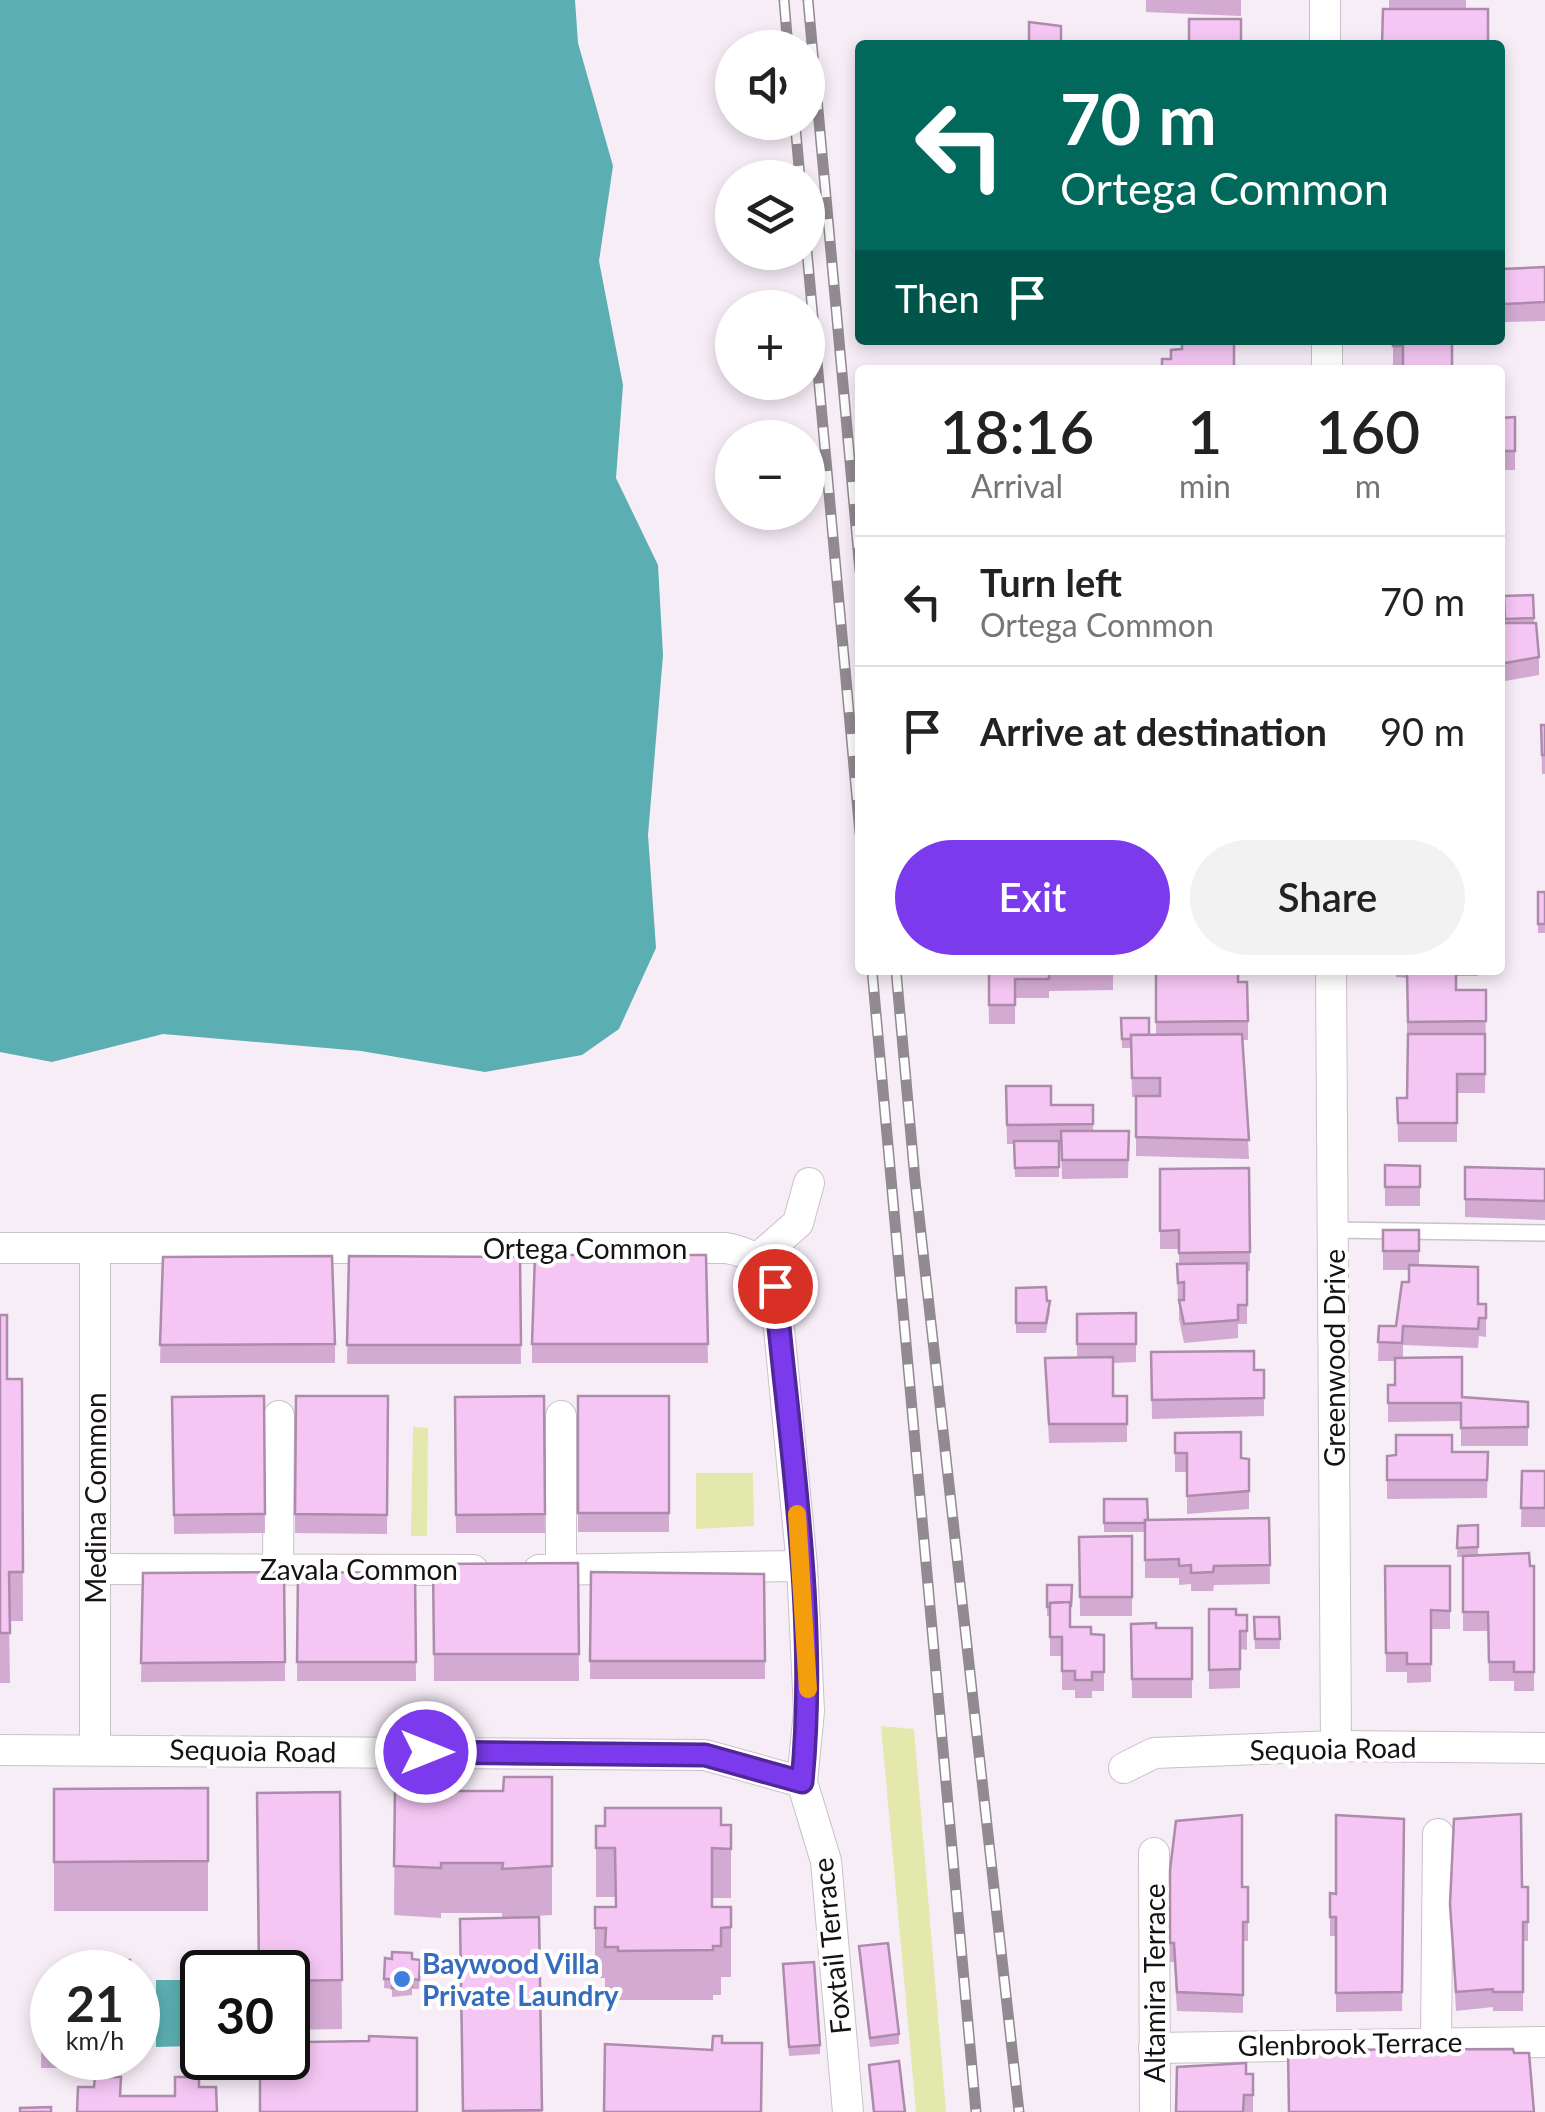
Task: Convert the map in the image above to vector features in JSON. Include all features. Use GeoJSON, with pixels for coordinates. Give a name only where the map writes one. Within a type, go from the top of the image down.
{"type":"FeatureCollection","features":[{"type":"Feature","properties":{"kind":"street"},"geometry":{"type":"LineString","coordinates":[[1325,0],[1325,40]]}},
{"type":"Feature","properties":{"kind":"street","name":"Greenwood Drive"},"geometry":{"type":"LineString","coordinates":[[1331,975],[1336,1746]]}},
{"type":"Feature","properties":{"kind":"street"},"geometry":{"type":"LineString","coordinates":[[802,1782],[808,1710],[802,1566],[775,1286],[768,1270],[756,1259],[798,1223],[809,1183]]}},
{"type":"Feature","properties":{"kind":"street","name":"Ortega Common"},"geometry":{"type":"LineString","coordinates":[[0,1248],[726,1248],[756,1259]]}},
{"type":"Feature","properties":{"kind":"street","name":"Medina Common"},"geometry":{"type":"LineString","coordinates":[[94,1748],[95,1248]]}},
{"type":"Feature","properties":{"kind":"street"},"geometry":{"type":"LineString","coordinates":[[278,1416],[278,1568]]}},
{"type":"Feature","properties":{"kind":"street"},"geometry":{"type":"LineString","coordinates":[[561,1416],[561,1570]]}},
{"type":"Feature","properties":{"kind":"street","name":"Zavala Common"},"geometry":{"type":"LineString","coordinates":[[96,1568],[561,1570],[802,1566]]}},
{"type":"Feature","properties":{"kind":"street","name":"Sequoia Road"},"geometry":{"type":"LineString","coordinates":[[1124,1768],[1154,1753],[1336,1746],[1545,1748]]}},
{"type":"Feature","properties":{"kind":"street","name":"Sequoia Road"},"geometry":{"type":"LineString","coordinates":[[0,1750],[705,1755],[802,1782]]}},
{"type":"Feature","properties":{"kind":"street","name":"Foxtail Terrace"},"geometry":{"type":"LineString","coordinates":[[802,1782],[826,1861],[848,2112]]}},
{"type":"Feature","properties":{"kind":"street"},"geometry":{"type":"LineString","coordinates":[[1436,2040],[1438,1834]]}},
{"type":"Feature","properties":{"kind":"street","name":"Altamira Terrace"},"geometry":{"type":"LineString","coordinates":[[1154,1854],[1155,2112]]}},
{"type":"Feature","properties":{"kind":"street","name":"Glenbrook Terrace"},"geometry":{"type":"LineString","coordinates":[[1154,2048],[1436,2040],[1545,2042]]}},
{"type":"Feature","properties":{"kind":"lane"},"geometry":{"type":"LineString","coordinates":[[1333,1230],[1545,1233]]}},
{"type":"Feature","properties":{"kind":"green space"},"geometry":{"type":"Polygon","coordinates":[[[413,1427],[428,1428],[427,1536],[411,1536],[413,1427]]]}},
{"type":"Feature","properties":{"kind":"green space"},"geometry":{"type":"Polygon","coordinates":[[[696,1473],[753,1473],[754,1526],[696,1529],[696,1473]]]}},
{"type":"Feature","properties":{"kind":"green space"},"geometry":{"type":"Polygon","coordinates":[[[881,1726],[914,1729],[946,2112],[916,2112],[881,1726]]]}},
{"type":"Feature","properties":{"kind":"water"},"geometry":{"type":"Polygon","coordinates":[[[0,0],[575,0],[578,43],[613,166],[599,261],[623,385],[616,478],[658,565],[663,655],[648,835],[656,948],[619,1029],[582,1055],[485,1072],[361,1051],[163,1034],[52,1062],[0,1052],[0,0]]]}},
{"type":"Feature","properties":{"kind":"water"},"geometry":{"type":"Polygon","coordinates":[[[160,1980],[180,1980],[180,2046],[160,2047],[160,1980]]]}},
{"type":"Feature","properties":{"kind":"building"},"geometry":{"type":"Polygon","coordinates":[[[1383,9],[1488,9],[1488,40],[1382,40],[1383,9]]]}},
{"type":"Feature","properties":{"kind":"building"},"geometry":{"type":"Polygon","coordinates":[[[1189,19],[1241,19],[1241,40],[1189,40],[1189,19]]]}},
{"type":"Feature","properties":{"kind":"building"},"geometry":{"type":"Polygon","coordinates":[[[1029,22],[1061,26],[1061,40],[1029,40],[1029,22]]]}},
{"type":"Feature","properties":{"kind":"building"},"geometry":{"type":"Polygon","coordinates":[[[1545,267],[1545,302],[1505,304],[1505,269],[1545,267]]]}},
{"type":"Feature","properties":{"kind":"building"},"geometry":{"type":"Polygon","coordinates":[[[1182,345],[1234,345],[1234,365],[1162,365],[1162,359],[1171,359],[1171,350],[1182,349],[1182,345]]]}},
{"type":"Feature","properties":{"kind":"building"},"geometry":{"type":"Polygon","coordinates":[[[1452,345],[1452,365],[1403,365],[1403,346],[1393,346],[1452,345]]]}},
{"type":"Feature","properties":{"kind":"building"},"geometry":{"type":"Polygon","coordinates":[[[1515,417],[1515,451],[1505,451],[1505,418],[1515,417]]]}},
{"type":"Feature","properties":{"kind":"building"},"geometry":{"type":"Polygon","coordinates":[[[1533,595],[1534,618],[1505,619],[1505,596],[1533,595]]]}},
{"type":"Feature","properties":{"kind":"building"},"geometry":{"type":"Polygon","coordinates":[[[1505,623],[1536,623],[1539,657],[1505,663],[1505,623]]]}},
{"type":"Feature","properties":{"kind":"building"},"geometry":{"type":"Polygon","coordinates":[[[1541,725],[1545,725],[1545,755],[1542,755],[1541,725]]]}},
{"type":"Feature","properties":{"kind":"building"},"geometry":{"type":"Polygon","coordinates":[[[1538,892],[1545,892],[1545,924],[1538,924],[1538,892]]]}},
{"type":"Feature","properties":{"kind":"building"},"geometry":{"type":"Polygon","coordinates":[[[989,975],[1049,975],[1049,979],[1015,979],[1015,1005],[989,1005],[989,975]]]}},
{"type":"Feature","properties":{"kind":"building"},"geometry":{"type":"Polygon","coordinates":[[[1156,975],[1238,975],[1238,982],[1247,982],[1248,1021],[1156,1022],[1156,975]]]}},
{"type":"Feature","properties":{"kind":"building"},"geometry":{"type":"Polygon","coordinates":[[[1407,975],[1456,975],[1456,990],[1486,990],[1486,1021],[1408,1022],[1407,975]]]}},
{"type":"Feature","properties":{"kind":"building"},"geometry":{"type":"Polygon","coordinates":[[[1121,1018],[1149,1018],[1149,1035],[1122,1039],[1121,1018]]]}},
{"type":"Feature","properties":{"kind":"building"},"geometry":{"type":"Polygon","coordinates":[[[1242,1034],[1249,1140],[1136,1137],[1136,1096],[1160,1096],[1160,1078],[1132,1078],[1131,1035],[1242,1034]]]}},
{"type":"Feature","properties":{"kind":"building"},"geometry":{"type":"Polygon","coordinates":[[[1408,1034],[1485,1034],[1485,1074],[1457,1074],[1457,1123],[1398,1123],[1397,1098],[1407,1098],[1408,1034]]]}},
{"type":"Feature","properties":{"kind":"building"},"geometry":{"type":"Polygon","coordinates":[[[1006,1086],[1051,1086],[1051,1105],[1093,1105],[1093,1124],[1007,1125],[1006,1086]]]}},
{"type":"Feature","properties":{"kind":"building"},"geometry":{"type":"Polygon","coordinates":[[[1061,1131],[1129,1131],[1128,1160],[1062,1160],[1061,1131]]]}},
{"type":"Feature","properties":{"kind":"building"},"geometry":{"type":"Polygon","coordinates":[[[1014,1141],[1059,1141],[1059,1167],[1015,1168],[1014,1141]]]}},
{"type":"Feature","properties":{"kind":"building"},"geometry":{"type":"Polygon","coordinates":[[[1385,1165],[1420,1166],[1420,1187],[1385,1187],[1385,1165]]]}},
{"type":"Feature","properties":{"kind":"building"},"geometry":{"type":"Polygon","coordinates":[[[1465,1167],[1545,1169],[1545,1201],[1465,1199],[1465,1167]]]}},
{"type":"Feature","properties":{"kind":"building"},"geometry":{"type":"Polygon","coordinates":[[[1249,1168],[1250,1252],[1179,1253],[1179,1230],[1160,1231],[1160,1169],[1249,1168]]]}},
{"type":"Feature","properties":{"kind":"building"},"geometry":{"type":"Polygon","coordinates":[[[1383,1230],[1419,1230],[1419,1251],[1383,1251],[1383,1230]]]}},
{"type":"Feature","properties":{"kind":"building"},"geometry":{"type":"Polygon","coordinates":[[[535,1255],[706,1255],[708,1344],[532,1344],[535,1255]]]}},
{"type":"Feature","properties":{"kind":"building"},"geometry":{"type":"Polygon","coordinates":[[[332,1256],[335,1344],[160,1345],[163,1257],[332,1256]]]}},
{"type":"Feature","properties":{"kind":"building"},"geometry":{"type":"Polygon","coordinates":[[[349,1256],[520,1257],[521,1345],[347,1345],[349,1256]]]}},
{"type":"Feature","properties":{"kind":"building"},"geometry":{"type":"Polygon","coordinates":[[[1247,1263],[1247,1305],[1238,1305],[1238,1320],[1184,1324],[1179,1300],[1184,1300],[1184,1282],[1178,1283],[1177,1264],[1247,1263]]]}},
{"type":"Feature","properties":{"kind":"building"},"geometry":{"type":"Polygon","coordinates":[[[1409,1265],[1478,1267],[1478,1304],[1486,1304],[1486,1318],[1479,1318],[1478,1329],[1403,1326],[1402,1343],[1378,1342],[1379,1326],[1396,1326],[1402,1282],[1409,1282],[1409,1265]]]}},
{"type":"Feature","properties":{"kind":"building"},"geometry":{"type":"Polygon","coordinates":[[[1046,1287],[1050,1301],[1046,1323],[1016,1323],[1016,1288],[1046,1287]]]}},
{"type":"Feature","properties":{"kind":"building"},"geometry":{"type":"Polygon","coordinates":[[[1136,1313],[1136,1344],[1077,1344],[1077,1314],[1136,1313]]]}},
{"type":"Feature","properties":{"kind":"building"},"geometry":{"type":"Polygon","coordinates":[[[0,1315],[7,1315],[7,1379],[22,1379],[23,1572],[9,1572],[10,1633],[0,1633],[0,1315]]]}},
{"type":"Feature","properties":{"kind":"building"},"geometry":{"type":"Polygon","coordinates":[[[1254,1351],[1254,1370],[1264,1370],[1264,1398],[1152,1400],[1151,1352],[1254,1351]]]}},
{"type":"Feature","properties":{"kind":"building"},"geometry":{"type":"Polygon","coordinates":[[[1113,1357],[1113,1396],[1127,1396],[1127,1424],[1049,1424],[1045,1358],[1113,1357]]]}},
{"type":"Feature","properties":{"kind":"building"},"geometry":{"type":"Polygon","coordinates":[[[1462,1357],[1462,1397],[1528,1402],[1528,1427],[1461,1428],[1461,1403],[1388,1403],[1388,1385],[1395,1385],[1395,1358],[1462,1357]]]}},
{"type":"Feature","properties":{"kind":"building"},"geometry":{"type":"Polygon","coordinates":[[[264,1396],[265,1514],[174,1515],[172,1397],[264,1396]]]}},
{"type":"Feature","properties":{"kind":"building"},"geometry":{"type":"Polygon","coordinates":[[[296,1396],[388,1396],[387,1515],[295,1514],[296,1396]]]}},
{"type":"Feature","properties":{"kind":"building"},"geometry":{"type":"Polygon","coordinates":[[[544,1396],[545,1514],[456,1515],[455,1397],[544,1396]]]}},
{"type":"Feature","properties":{"kind":"building"},"geometry":{"type":"Polygon","coordinates":[[[578,1396],[669,1396],[669,1513],[578,1513],[578,1396]]]}},
{"type":"Feature","properties":{"kind":"building"},"geometry":{"type":"Polygon","coordinates":[[[1241,1432],[1241,1458],[1249,1459],[1249,1491],[1187,1496],[1187,1453],[1175,1453],[1175,1433],[1241,1432]]]}},
{"type":"Feature","properties":{"kind":"building"},"geometry":{"type":"Polygon","coordinates":[[[1396,1435],[1452,1435],[1452,1452],[1488,1452],[1487,1480],[1387,1480],[1387,1456],[1396,1455],[1396,1435]]]}},
{"type":"Feature","properties":{"kind":"building"},"geometry":{"type":"Polygon","coordinates":[[[1522,1471],[1545,1471],[1545,1508],[1521,1508],[1522,1471]]]}},
{"type":"Feature","properties":{"kind":"building"},"geometry":{"type":"Polygon","coordinates":[[[1104,1499],[1147,1499],[1148,1520],[1104,1523],[1104,1499]]]}},
{"type":"Feature","properties":{"kind":"building"},"geometry":{"type":"Polygon","coordinates":[[[1269,1518],[1270,1565],[1214,1566],[1213,1572],[1191,1573],[1191,1565],[1179,1566],[1179,1559],[1145,1560],[1145,1520],[1269,1518]]]}},
{"type":"Feature","properties":{"kind":"building"},"geometry":{"type":"Polygon","coordinates":[[[1478,1525],[1478,1547],[1457,1548],[1458,1526],[1478,1525]]]}},
{"type":"Feature","properties":{"kind":"building"},"geometry":{"type":"Polygon","coordinates":[[[1132,1536],[1132,1597],[1080,1597],[1079,1537],[1132,1536]]]}},
{"type":"Feature","properties":{"kind":"building"},"geometry":{"type":"Polygon","coordinates":[[[1529,1553],[1530,1566],[1534,1566],[1534,1672],[1514,1672],[1514,1662],[1489,1662],[1488,1612],[1463,1612],[1463,1556],[1529,1553]]]}},
{"type":"Feature","properties":{"kind":"building"},"geometry":{"type":"Polygon","coordinates":[[[578,1563],[579,1654],[434,1654],[433,1564],[578,1563]]]}},
{"type":"Feature","properties":{"kind":"building"},"geometry":{"type":"Polygon","coordinates":[[[1385,1566],[1450,1566],[1450,1611],[1431,1610],[1431,1664],[1407,1664],[1407,1653],[1386,1653],[1385,1566]]]}},
{"type":"Feature","properties":{"kind":"building"},"geometry":{"type":"Polygon","coordinates":[[[284,1572],[285,1662],[141,1663],[143,1573],[284,1572]]]}},
{"type":"Feature","properties":{"kind":"building"},"geometry":{"type":"Polygon","coordinates":[[[298,1572],[415,1573],[416,1662],[297,1662],[298,1572]]]}},
{"type":"Feature","properties":{"kind":"building"},"geometry":{"type":"Polygon","coordinates":[[[591,1572],[764,1574],[765,1661],[590,1661],[591,1572]]]}},
{"type":"Feature","properties":{"kind":"building"},"geometry":{"type":"Polygon","coordinates":[[[1047,1585],[1072,1585],[1071,1607],[1070,1602],[1050,1603],[1047,1607],[1047,1585]]]}},
{"type":"Feature","properties":{"kind":"building"},"geometry":{"type":"Polygon","coordinates":[[[1070,1602],[1070,1627],[1091,1627],[1091,1634],[1104,1635],[1104,1672],[1092,1672],[1092,1680],[1075,1680],[1075,1671],[1062,1671],[1062,1637],[1050,1637],[1050,1603],[1070,1602]]]}},
{"type":"Feature","properties":{"kind":"building"},"geometry":{"type":"Polygon","coordinates":[[[1209,1609],[1236,1609],[1236,1615],[1247,1615],[1247,1631],[1240,1631],[1240,1669],[1209,1670],[1209,1609]]]}},
{"type":"Feature","properties":{"kind":"building"},"geometry":{"type":"Polygon","coordinates":[[[1254,1617],[1279,1617],[1280,1639],[1255,1639],[1254,1617]]]}},
{"type":"Feature","properties":{"kind":"building"},"geometry":{"type":"Polygon","coordinates":[[[1156,1623],[1156,1628],[1192,1628],[1192,1679],[1132,1679],[1131,1624],[1156,1623]]]}},
{"type":"Feature","properties":{"kind":"building"},"geometry":{"type":"Polygon","coordinates":[[[504,1777],[552,1777],[552,1866],[394,1866],[395,1790],[442,1786],[442,1791],[503,1791],[504,1777]]]}},
{"type":"Feature","properties":{"kind":"building"},"geometry":{"type":"Polygon","coordinates":[[[208,1788],[208,1861],[54,1862],[54,1789],[208,1788]]]}},
{"type":"Feature","properties":{"kind":"building"},"geometry":{"type":"Polygon","coordinates":[[[340,1792],[342,1980],[310,1981],[310,1950],[259,1950],[257,1793],[340,1792]]]}},
{"type":"Feature","properties":{"kind":"building"},"geometry":{"type":"Polygon","coordinates":[[[605,1808],[721,1808],[721,1825],[731,1825],[731,1849],[712,1848],[712,1907],[731,1907],[731,1927],[721,1928],[721,1946],[713,1946],[713,1950],[618,1951],[618,1947],[605,1947],[606,1928],[595,1928],[595,1907],[616,1907],[615,1848],[596,1848],[596,1826],[605,1826],[605,1808]]]}},
{"type":"Feature","properties":{"kind":"building"},"geometry":{"type":"Polygon","coordinates":[[[1521,1814],[1522,1887],[1528,1887],[1528,1922],[1523,1922],[1523,1992],[1456,1992],[1450,1904],[1454,1819],[1521,1814]]]}},
{"type":"Feature","properties":{"kind":"building"},"geometry":{"type":"Polygon","coordinates":[[[1242,1815],[1242,1887],[1248,1887],[1248,1922],[1243,1922],[1243,1995],[1177,1992],[1174,1943],[1170,1943],[1170,1870],[1176,1821],[1242,1815]]]}},
{"type":"Feature","properties":{"kind":"building"},"geometry":{"type":"Polygon","coordinates":[[[1336,1815],[1404,1819],[1402,1992],[1336,1993],[1336,1917],[1330,1917],[1330,1893],[1336,1894],[1336,1815]]]}},
{"type":"Feature","properties":{"kind":"building"},"geometry":{"type":"Polygon","coordinates":[[[539,1917],[542,2110],[463,2111],[460,1919],[539,1917]]]}},
{"type":"Feature","properties":{"kind":"building"},"geometry":{"type":"Polygon","coordinates":[[[888,1943],[899,2034],[870,2038],[859,1946],[888,1943]]]}},
{"type":"Feature","properties":{"kind":"building","name":"Baywood Villa Private Laundry"},"geometry":{"type":"Polygon","coordinates":[[[392,1952],[412,1953],[412,1959],[420,1960],[419,1980],[412,1979],[412,1986],[392,1988],[393,1979],[384,1979],[385,1958],[392,1959],[392,1952]]]}},
{"type":"Feature","properties":{"kind":"building"},"geometry":{"type":"Polygon","coordinates":[[[814,1962],[820,2045],[789,2047],[783,1964],[814,1962]]]}},
{"type":"Feature","properties":{"kind":"building"},"geometry":{"type":"Polygon","coordinates":[[[369,2036],[417,2038],[417,2112],[260,2112],[260,2080],[310,2080],[310,2042],[369,2041],[369,2036]]]}},
{"type":"Feature","properties":{"kind":"building"},"geometry":{"type":"Polygon","coordinates":[[[713,2036],[722,2036],[722,2043],[762,2043],[761,2112],[604,2112],[605,2044],[712,2050],[713,2036]]]}},
{"type":"Feature","properties":{"kind":"building"},"geometry":{"type":"Polygon","coordinates":[[[1513,2049],[1514,2053],[1529,2053],[1534,2112],[1289,2112],[1288,2050],[1513,2049]]]}},
{"type":"Feature","properties":{"kind":"building"},"geometry":{"type":"Polygon","coordinates":[[[899,2061],[905,2112],[874,2112],[869,2065],[899,2061]]]}},
{"type":"Feature","properties":{"kind":"building"},"geometry":{"type":"Polygon","coordinates":[[[1246,2063],[1246,2074],[1253,2074],[1253,2095],[1244,2095],[1243,2112],[1176,2112],[1177,2067],[1246,2063]]]}},
{"type":"Feature","properties":{"kind":"building"},"geometry":{"type":"Polygon","coordinates":[[[175,2077],[199,2080],[199,2087],[216,2087],[217,2112],[77,2112],[78,2087],[94,2087],[95,2080],[121,2080],[120,2096],[175,2096],[175,2077]]]}},
{"type":"Feature","properties":{"kind":"building"},"geometry":{"type":"Polygon","coordinates":[[[51,2107],[51,2112],[20,2112],[20,2108],[51,2107]]]}},
{"type":"Feature","properties":{"kind":"railway"},"geometry":{"type":"LineString","coordinates":[[784,0],[786,30]]}},
{"type":"Feature","properties":{"kind":"railway"},"geometry":{"type":"LineString","coordinates":[[808,0],[855,516]]}},
{"type":"Feature","properties":{"kind":"railway"},"geometry":{"type":"LineString","coordinates":[[797,140],[798,160]]}},
{"type":"Feature","properties":{"kind":"railway"},"geometry":{"type":"LineString","coordinates":[[809,270],[855,778]]}},
{"type":"Feature","properties":{"kind":"railway"},"geometry":{"type":"LineString","coordinates":[[872,975],[976,2112]]}},
{"type":"Feature","properties":{"kind":"railway"},"geometry":{"type":"LineString","coordinates":[[896,975],[915,1180],[1019,2112]]}},
{"type":"Feature","properties":{"kind":"slow traffic"},"geometry":{"type":"LineString","coordinates":[[797,1514],[808,1689]]}},
{"type":"Feature","properties":{"kind":"place","name":"Baywood Villa Private Laundry"},"geometry":{"type":"Point","coordinates":[402,1979]}},
{"type":"Feature","properties":{"kind":"route"},"geometry":{"type":"LineString","coordinates":[[426,1752],[705,1755],[802,1782],[808,1710],[802,1566],[775,1286]]}}]}
